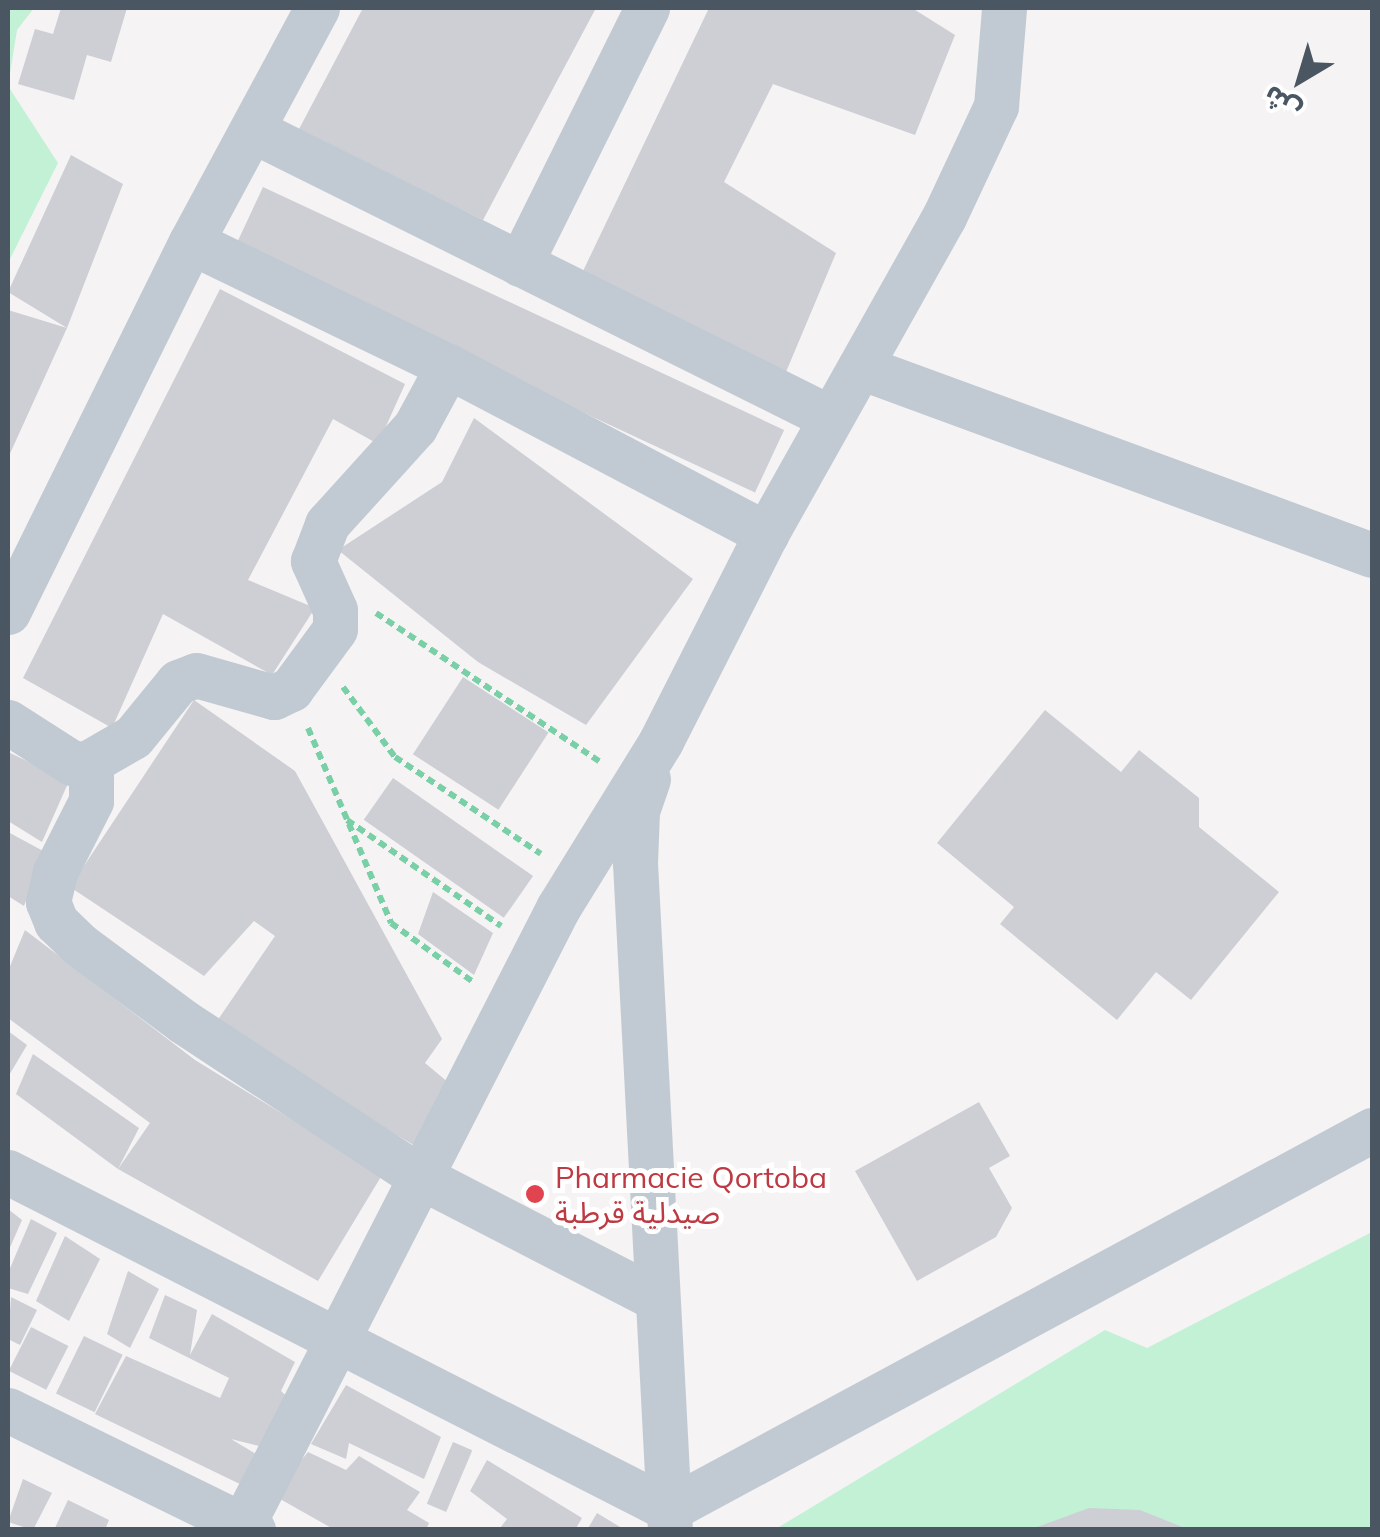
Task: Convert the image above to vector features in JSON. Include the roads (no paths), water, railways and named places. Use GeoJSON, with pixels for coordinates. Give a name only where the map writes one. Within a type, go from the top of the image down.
{"type":"FeatureCollection","features":[{"type":"Feature","properties":{"kind":"street"},"geometry":{"type":"LineString","coordinates":[[8,612],[190,242],[254,131],[316,8]]}},
{"type":"Feature","properties":{"kind":"street"},"geometry":{"type":"LineString","coordinates":[[520,264],[647,8]]}},
{"type":"Feature","properties":{"kind":"street"},"geometry":{"type":"LineString","coordinates":[[8,1410],[245,1528],[332,1342],[506,1006],[576,878],[661,740],[766,534],[944,216],[996,106],[1004,8]]}},
{"type":"Feature","properties":{"kind":"street"},"geometry":{"type":"LineString","coordinates":[[254,131],[832,418]]}},
{"type":"Feature","properties":{"kind":"street"},"geometry":{"type":"LineString","coordinates":[[190,242],[448,366],[766,534]]}},
{"type":"Feature","properties":{"kind":"street"},"geometry":{"type":"LineString","coordinates":[[8,722],[72,764],[86,764],[133,737],[178,682],[196,675],[274,697],[292,689],[336,622],[316,574],[316,547],[327,524],[414,426],[448,366]]}},
{"type":"Feature","properties":{"kind":"street"},"geometry":{"type":"LineString","coordinates":[[860,367],[1372,555]]}},
{"type":"Feature","properties":{"kind":"street"},"geometry":{"type":"LineString","coordinates":[[661,740],[637,812],[635,863],[670,1519]]}},
{"type":"Feature","properties":{"kind":"street"},"geometry":{"type":"LineString","coordinates":[[86,764],[91,801],[55,872],[48,902],[56,922],[184,1022],[417,1176],[657,1298]]}},
{"type":"Feature","properties":{"kind":"street"},"geometry":{"type":"LineString","coordinates":[[670,1519],[1372,1130]]}},
{"type":"Feature","properties":{"kind":"street"},"geometry":{"type":"LineString","coordinates":[[8,1172],[670,1519]]}},
{"type":"Feature","properties":{"kind":"place","name":"Pharmacie Qortoba صيدلية قرطبة"},"geometry":{"type":"Point","coordinates":[535,1194]}}]}
